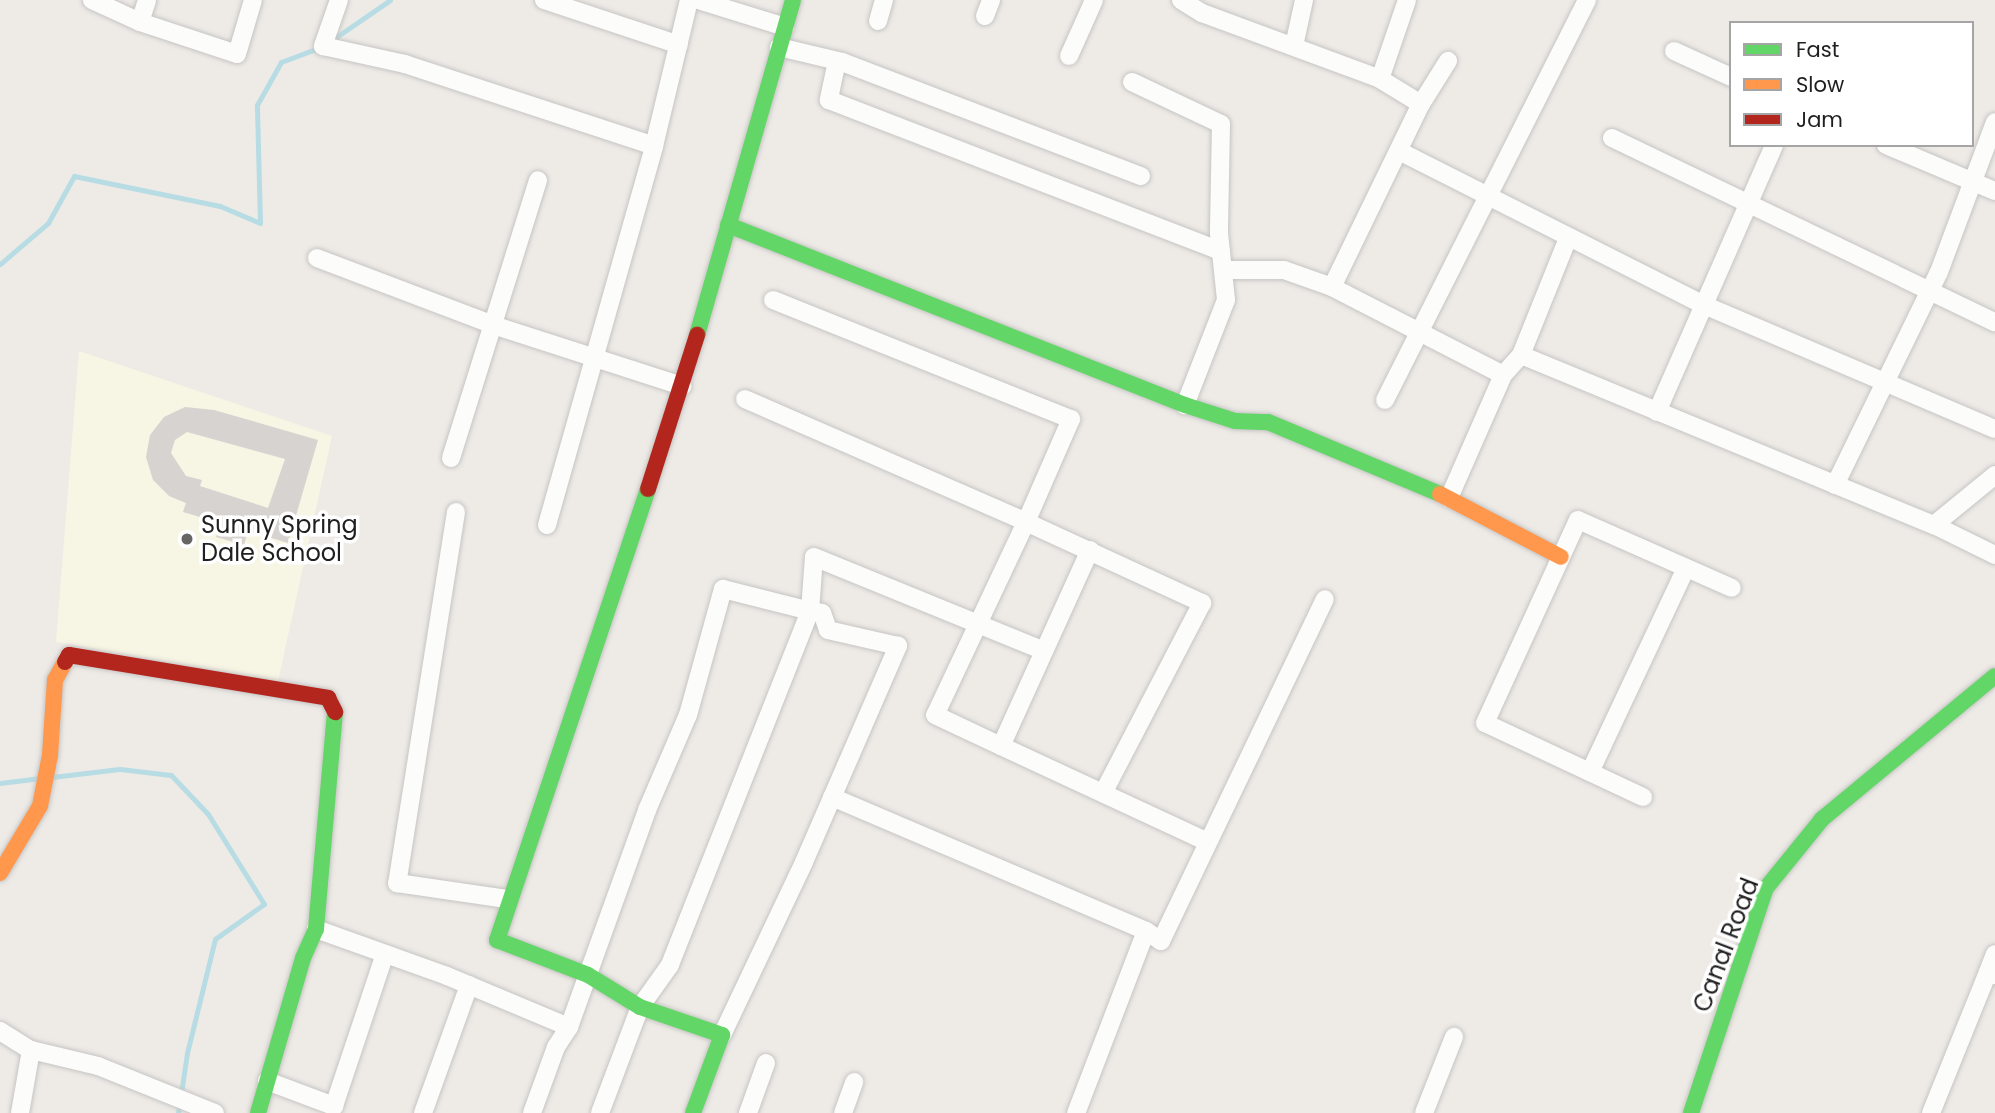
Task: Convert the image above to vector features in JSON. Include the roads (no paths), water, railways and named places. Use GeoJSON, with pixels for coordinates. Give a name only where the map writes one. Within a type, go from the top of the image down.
{"type":"FeatureCollection","features":[{"type":"Feature","properties":{"kind":"street"},"geometry":{"type":"LineString","coordinates":[[92,0],[140,22],[237,54],[253,0]]}},
{"type":"Feature","properties":{"kind":"street"},"geometry":{"type":"LineString","coordinates":[[140,22],[147,0]]}},
{"type":"Feature","properties":{"kind":"street"},"geometry":{"type":"LineString","coordinates":[[339,0],[323,46],[404,64],[654,146]]}},
{"type":"Feature","properties":{"kind":"street"},"geometry":{"type":"LineString","coordinates":[[544,0],[679,45]]}},
{"type":"Feature","properties":{"kind":"street"},"geometry":{"type":"LineString","coordinates":[[547,525],[654,146],[689,0]]}},
{"type":"Feature","properties":{"kind":"street"},"geometry":{"type":"LineString","coordinates":[[698,0],[785,27]]}},
{"type":"Feature","properties":{"kind":"street"},"geometry":{"type":"LineString","coordinates":[[722,1035],[640,1007],[587,975],[497,940],[508,900],[535,832],[682,386],[793,0]]}},
{"type":"Feature","properties":{"kind":"street"},"geometry":{"type":"LineString","coordinates":[[878,21],[884,0]]}},
{"type":"Feature","properties":{"kind":"street"},"geometry":{"type":"LineString","coordinates":[[1069,56],[1094,0]]}},
{"type":"Feature","properties":{"kind":"street"},"geometry":{"type":"LineString","coordinates":[[1181,0],[1204,6],[1294,46],[1380,79],[1421,104]]}},
{"type":"Feature","properties":{"kind":"street"},"geometry":{"type":"LineString","coordinates":[[1294,46],[1304,0]]}},
{"type":"Feature","properties":{"kind":"street"},"geometry":{"type":"LineString","coordinates":[[1380,79],[1407,0]]}},
{"type":"Feature","properties":{"kind":"street"},"geometry":{"type":"LineString","coordinates":[[1385,400],[1417,330],[1587,0]]}},
{"type":"Feature","properties":{"kind":"street"},"geometry":{"type":"LineString","coordinates":[[779,47],[837,61],[1142,176]]}},
{"type":"Feature","properties":{"kind":"street"},"geometry":{"type":"LineString","coordinates":[[1674,51],[1729,76]]}},
{"type":"Feature","properties":{"kind":"street"},"geometry":{"type":"LineString","coordinates":[[837,61],[829,100],[1221,251]]}},
{"type":"Feature","properties":{"kind":"street"},"geometry":{"type":"LineString","coordinates":[[1332,287],[1401,152],[1421,104],[1448,61]]}},
{"type":"Feature","properties":{"kind":"street"},"geometry":{"type":"LineString","coordinates":[[1132,82],[1221,124],[1221,251],[1226,300],[1185,405]]}},
{"type":"Feature","properties":{"kind":"street"},"geometry":{"type":"LineString","coordinates":[[1835,485],[1930,291],[1995,122]]}},
{"type":"Feature","properties":{"kind":"street"},"geometry":{"type":"LineString","coordinates":[[1612,138],[1995,322]]}},
{"type":"Feature","properties":{"kind":"street"},"geometry":{"type":"LineString","coordinates":[[1657,412],[1773,147]]}},
{"type":"Feature","properties":{"kind":"street"},"geometry":{"type":"LineString","coordinates":[[1891,147],[1995,191]]}},
{"type":"Feature","properties":{"kind":"street"},"geometry":{"type":"LineString","coordinates":[[1401,152],[1704,305],[1995,429]]}},
{"type":"Feature","properties":{"kind":"street"},"geometry":{"type":"LineString","coordinates":[[452,458],[538,180]]}},
{"type":"Feature","properties":{"kind":"street"},"geometry":{"type":"LineString","coordinates":[[728,225],[1185,405],[1235,421],[1268,422],[1449,498],[1561,557]]}},
{"type":"Feature","properties":{"kind":"street"},"geometry":{"type":"LineString","coordinates":[[1449,498],[1503,375],[1521,355],[1568,238]]}},
{"type":"Feature","properties":{"kind":"street"},"geometry":{"type":"LineString","coordinates":[[317,258],[493,325],[682,386]]}},
{"type":"Feature","properties":{"kind":"street"},"geometry":{"type":"LineString","coordinates":[[1223,270],[1284,270],[1332,287],[1503,375]]}},
{"type":"Feature","properties":{"kind":"street"},"geometry":{"type":"LineString","coordinates":[[772,300],[1071,419],[1026,522],[935,715],[1208,842]]}},
{"type":"Feature","properties":{"kind":"street"},"geometry":{"type":"LineString","coordinates":[[1521,355],[1934,525],[1995,555]]}},
{"type":"Feature","properties":{"kind":"street"},"geometry":{"type":"LineString","coordinates":[[745,399],[1090,550],[1202,603],[1103,793]]}},
{"type":"Feature","properties":{"kind":"street"},"geometry":{"type":"LineString","coordinates":[[1934,525],[1995,475]]}},
{"type":"Feature","properties":{"kind":"street"},"geometry":{"type":"LineString","coordinates":[[456,512],[397,883],[508,900]]}},
{"type":"Feature","properties":{"kind":"street"},"geometry":{"type":"LineString","coordinates":[[1643,797],[1485,723],[1578,520],[1732,589]]}},
{"type":"Feature","properties":{"kind":"street"},"geometry":{"type":"LineString","coordinates":[[1001,746],[1090,550]]}},
{"type":"Feature","properties":{"kind":"street"},"geometry":{"type":"LineString","coordinates":[[600,1113],[640,1007],[670,965],[810,611],[814,557],[1044,651]]}},
{"type":"Feature","properties":{"kind":"street"},"geometry":{"type":"LineString","coordinates":[[1590,772],[1686,568]]}},
{"type":"Feature","properties":{"kind":"street"},"geometry":{"type":"LineString","coordinates":[[532,1113],[556,1047],[569,1027],[688,715],[723,589],[822,613],[828,630],[898,646],[832,797],[722,1035],[694,1113]]}},
{"type":"Feature","properties":{"kind":"street"},"geometry":{"type":"LineString","coordinates":[[832,797],[1146,932],[1161,941],[1325,599]]}},
{"type":"Feature","properties":{"kind":"street"},"geometry":{"type":"LineString","coordinates":[[0,873],[40,806],[50,755],[55,680],[69,655],[328,698],[336,714],[316,929],[258,1113]]}},
{"type":"Feature","properties":{"kind":"street","name":"Canal Road"},"geometry":{"type":"LineString","coordinates":[[1691,1113],[1766,888],[1822,819],[1995,676]]}},
{"type":"Feature","properties":{"kind":"street"},"geometry":{"type":"LineString","coordinates":[[316,929],[469,985],[569,1027]]}},
{"type":"Feature","properties":{"kind":"street"},"geometry":{"type":"LineString","coordinates":[[1076,1113],[1146,932]]}},
{"type":"Feature","properties":{"kind":"street"},"geometry":{"type":"LineString","coordinates":[[267,1081],[334,1105],[385,954]]}},
{"type":"Feature","properties":{"kind":"street"},"geometry":{"type":"LineString","coordinates":[[1931,1113],[1992,974],[1995,954]]}},
{"type":"Feature","properties":{"kind":"street"},"geometry":{"type":"LineString","coordinates":[[423,1113],[469,985]]}},
{"type":"Feature","properties":{"kind":"street"},"geometry":{"type":"LineString","coordinates":[[0,1031],[31,1051],[98,1066],[207,1111]]}},
{"type":"Feature","properties":{"kind":"street"},"geometry":{"type":"LineString","coordinates":[[1424,1113],[1454,1037]]}},
{"type":"Feature","properties":{"kind":"street"},"geometry":{"type":"LineString","coordinates":[[20,1113],[31,1051]]}},
{"type":"Feature","properties":{"kind":"street"},"geometry":{"type":"LineString","coordinates":[[748,1113],[766,1063]]}},
{"type":"Feature","properties":{"kind":"street"},"geometry":{"type":"LineString","coordinates":[[843,1113],[854,1082]]}},
{"type":"Feature","properties":{"kind":"waterway"},"geometry":{"type":"LineString","coordinates":[[329,42],[390,0]]}},
{"type":"Feature","properties":{"kind":"waterway"},"geometry":{"type":"LineString","coordinates":[[0,264],[48,223],[74,176],[220,206],[260,223],[257,105],[281,62],[321,47]]}},
{"type":"Feature","properties":{"kind":"waterway"},"geometry":{"type":"LineString","coordinates":[[52,777],[120,769],[171,775],[208,814],[264,904],[215,939],[187,1053],[178,1113]]}},
{"type":"Feature","properties":{"kind":"waterway"},"geometry":{"type":"LineString","coordinates":[[0,783],[39,778]]}},
{"type":"Feature","properties":{"kind":"place","name":"Sunny Spring Dale School"},"geometry":{"type":"Point","coordinates":[187,539]}}]}
